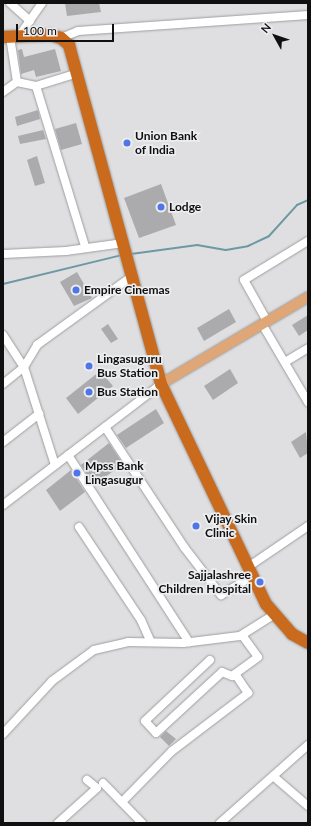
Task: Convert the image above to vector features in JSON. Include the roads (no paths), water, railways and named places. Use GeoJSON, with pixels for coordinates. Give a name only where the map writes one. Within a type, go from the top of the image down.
{"type":"FeatureCollection","features":[{"type":"Feature","properties":{"kind":"highway"},"geometry":{"type":"LineString","coordinates":[[11,37],[61,38],[70,45],[161,384],[250,571],[275,614],[292,634],[308,643]]}},
{"type":"Feature","properties":{"kind":"main road"},"geometry":{"type":"LineString","coordinates":[[161,384],[308,297]]}},
{"type":"Feature","properties":{"kind":"street"},"geometry":{"type":"LineString","coordinates":[[10,3],[30,21]]}},
{"type":"Feature","properties":{"kind":"street"},"geometry":{"type":"LineString","coordinates":[[17,82],[11,37],[30,21],[42,3]]}},
{"type":"Feature","properties":{"kind":"street"},"geometry":{"type":"LineString","coordinates":[[61,38],[78,31],[308,15]]}},
{"type":"Feature","properties":{"kind":"street"},"geometry":{"type":"LineString","coordinates":[[3,92],[17,82],[36,86],[78,73]]}},
{"type":"Feature","properties":{"kind":"street"},"geometry":{"type":"LineString","coordinates":[[36,86],[85,246]]}},
{"type":"Feature","properties":{"kind":"street"},"geometry":{"type":"LineString","coordinates":[[308,241],[244,280],[285,362],[308,402]]}},
{"type":"Feature","properties":{"kind":"street"},"geometry":{"type":"LineString","coordinates":[[4,253],[66,251],[85,246],[124,244]]}},
{"type":"Feature","properties":{"kind":"street"},"geometry":{"type":"LineString","coordinates":[[3,384],[24,367],[37,345],[131,274]]}},
{"type":"Feature","properties":{"kind":"street"},"geometry":{"type":"LineString","coordinates":[[3,335],[6,348],[24,367],[55,465]]}},
{"type":"Feature","properties":{"kind":"street"},"geometry":{"type":"LineString","coordinates":[[285,362],[308,348]]}},
{"type":"Feature","properties":{"kind":"street"},"geometry":{"type":"LineString","coordinates":[[3,504],[161,384]]}},
{"type":"Feature","properties":{"kind":"street"},"geometry":{"type":"LineString","coordinates":[[3,442],[39,414]]}},
{"type":"Feature","properties":{"kind":"street"},"geometry":{"type":"LineString","coordinates":[[105,427],[184,547],[221,595],[308,526]]}},
{"type":"Feature","properties":{"kind":"street"},"geometry":{"type":"LineString","coordinates":[[68,455],[189,642]]}},
{"type":"Feature","properties":{"kind":"street"},"geometry":{"type":"LineString","coordinates":[[79,527],[141,620],[151,642]]}},
{"type":"Feature","properties":{"kind":"street"},"geometry":{"type":"LineString","coordinates":[[3,734],[52,681],[94,650],[128,642],[189,642],[242,635],[275,614]]}},
{"type":"Feature","properties":{"kind":"street"},"geometry":{"type":"LineString","coordinates":[[210,660],[145,721],[156,733],[222,672],[232,676],[258,657],[242,635]]}},
{"type":"Feature","properties":{"kind":"street"},"geometry":{"type":"LineString","coordinates":[[122,802],[172,751],[248,693],[236,674]]}},
{"type":"Feature","properties":{"kind":"street"},"geometry":{"type":"LineString","coordinates":[[220,823],[308,745]]}},
{"type":"Feature","properties":{"kind":"street"},"geometry":{"type":"LineString","coordinates":[[273,776],[308,806]]}},
{"type":"Feature","properties":{"kind":"street"},"geometry":{"type":"LineString","coordinates":[[58,823],[96,788],[87,780]]}},
{"type":"Feature","properties":{"kind":"street"},"geometry":{"type":"LineString","coordinates":[[103,783],[142,823]]}},
{"type":"Feature","properties":{"kind":"waterway"},"geometry":{"type":"LineString","coordinates":[[131,254],[197,245],[226,250],[248,246],[269,236],[297,205],[308,200]]}},
{"type":"Feature","properties":{"kind":"waterway"},"geometry":{"type":"LineString","coordinates":[[3,284],[122,255]]}},
{"type":"Feature","properties":{"kind":"place","name":"Union Bank of India"},"geometry":{"type":"Point","coordinates":[127,143]}},
{"type":"Feature","properties":{"kind":"place","name":"Lodge"},"geometry":{"type":"Point","coordinates":[161,207]}},
{"type":"Feature","properties":{"kind":"place","name":"Empire Cinemas"},"geometry":{"type":"Point","coordinates":[76,290]}},
{"type":"Feature","properties":{"kind":"place","name":"Lingasuguru Bus Station"},"geometry":{"type":"Point","coordinates":[89,366]}},
{"type":"Feature","properties":{"kind":"place","name":"Bus Station"},"geometry":{"type":"Point","coordinates":[89,392]}},
{"type":"Feature","properties":{"kind":"place","name":"Mpss Bank Lingasugur"},"geometry":{"type":"Point","coordinates":[77,473]}},
{"type":"Feature","properties":{"kind":"place","name":"Vijay Skin Clinic"},"geometry":{"type":"Point","coordinates":[196,526]}},
{"type":"Feature","properties":{"kind":"place","name":"Sajjalashree Children Hospital"},"geometry":{"type":"Point","coordinates":[260,582]}}]}
